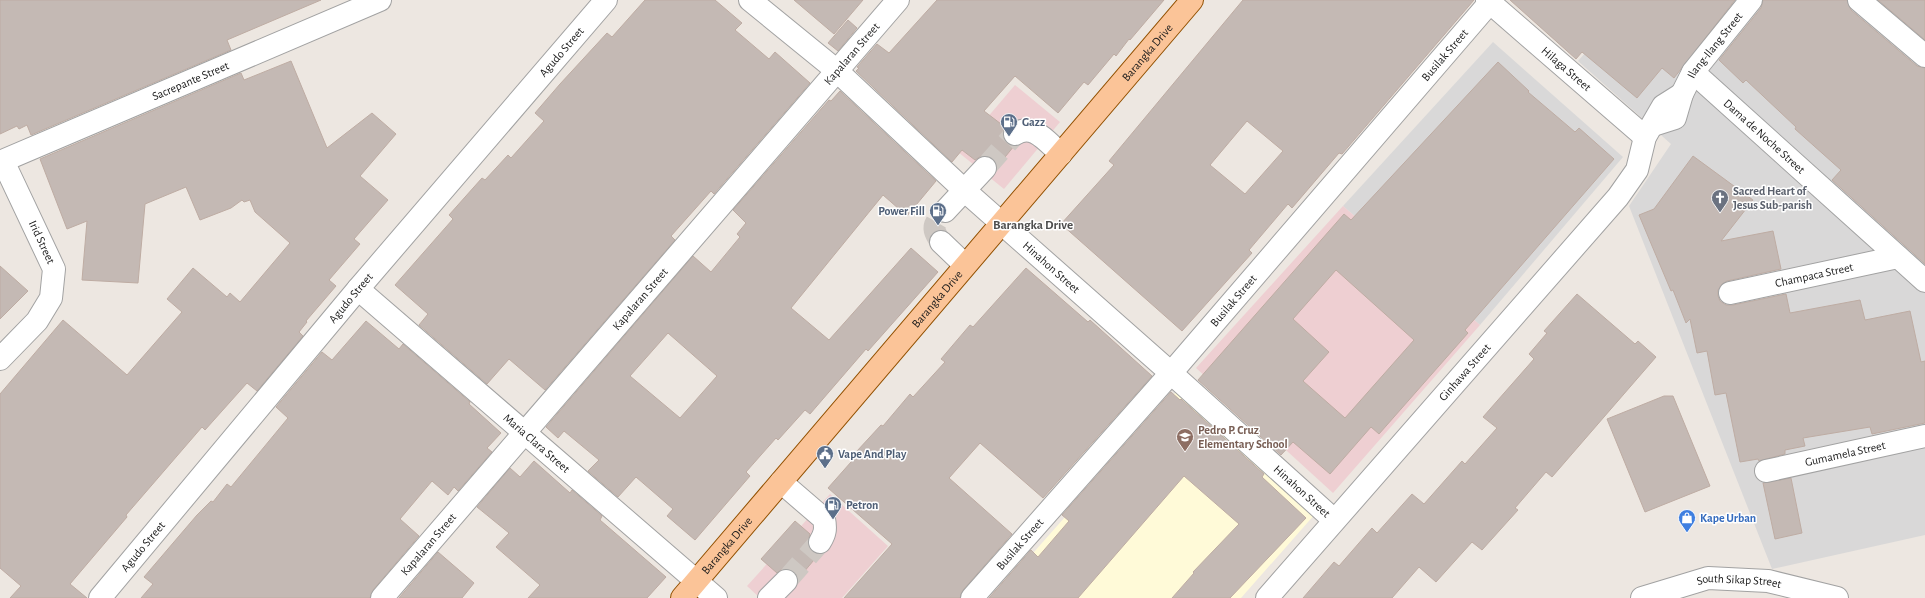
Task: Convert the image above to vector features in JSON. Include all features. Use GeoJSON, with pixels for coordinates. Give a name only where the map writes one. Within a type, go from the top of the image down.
{"type":"FeatureCollection","features":[{"type":"Feature","properties":{"kind":"main road","name":"Barangka Drive"},"geometry":{"type":"LineString","coordinates":[[682,598],[1192,0]]}},
{"type":"Feature","properties":{"kind":"street","name":"Sacrepante Street"},"geometry":{"type":"LineString","coordinates":[[2,161],[380,0]]}},
{"type":"Feature","properties":{"kind":"street","name":"Agudo Street"},"geometry":{"type":"LineString","coordinates":[[100,598],[358,289],[606,0]]}},
{"type":"Feature","properties":{"kind":"street","name":"Hinahon Street"},"geometry":{"type":"LineString","coordinates":[[750,0],[836,70],[964,190],[1171,373],[1334,520]]}},
{"type":"Feature","properties":{"kind":"street","name":"Kapalaran Street"},"geometry":{"type":"LineString","coordinates":[[382,598],[836,70],[898,0]]}},
{"type":"Feature","properties":{"kind":"street","name":"Ilang-Ilang Street"},"geometry":{"type":"LineString","coordinates":[[1649,131],[1675,118],[1682,94],[1693,72],[1751,0]]}},
{"type":"Feature","properties":{"kind":"street"},"geometry":{"type":"LineString","coordinates":[[1859,0],[1925,56]]}},
{"type":"Feature","properties":{"kind":"street","name":"Hilaga Street"},"geometry":{"type":"LineString","coordinates":[[1490,1],[1649,131]]}},
{"type":"Feature","properties":{"kind":"street","name":"Busilak Street"},"geometry":{"type":"LineString","coordinates":[[972,598],[1171,373],[1490,1]]}},
{"type":"Feature","properties":{"kind":"street","name":"Dama de Noche Street"},"geometry":{"type":"LineString","coordinates":[[1693,72],[1925,281]]}},
{"type":"Feature","properties":{"kind":"street"},"geometry":{"type":"LineString","coordinates":[[1014,134],[1021,130],[1029,129],[1061,154]]}},
{"type":"Feature","properties":{"kind":"street","name":"Ginhawa Street"},"geometry":{"type":"LineString","coordinates":[[1267,598],[1618,197],[1637,170],[1649,131]]}},
{"type":"Feature","properties":{"kind":"street","name":"Irid Street"},"geometry":{"type":"LineString","coordinates":[[0,359],[37,321],[48,304],[51,298],[54,269],[2,161]]}},
{"type":"Feature","properties":{"kind":"street"},"geometry":{"type":"LineString","coordinates":[[945,211],[985,168]]}},
{"type":"Feature","properties":{"kind":"street"},"geometry":{"type":"LineString","coordinates":[[941,242],[965,265]]}},
{"type":"Feature","properties":{"kind":"street","name":"Champaca Street"},"geometry":{"type":"LineString","coordinates":[[1730,293],[1898,257]]}},
{"type":"Feature","properties":{"kind":"street","name":"Maria Clara Street"},"geometry":{"type":"LineString","coordinates":[[358,289],[526,432],[716,598]]}},
{"type":"Feature","properties":{"kind":"street","name":"Gumamela Street"},"geometry":{"type":"LineString","coordinates":[[1766,471],[1925,436]]}},
{"type":"Feature","properties":{"kind":"street"},"geometry":{"type":"LineString","coordinates":[[781,482],[824,519],[826,527],[825,534],[820,542]]}},
{"type":"Feature","properties":{"kind":"street","name":"South Sikap Street"},"geometry":{"type":"LineString","coordinates":[[1642,598],[1708,578],[1768,581],[1837,598]]}},
{"type":"Feature","properties":{"kind":"street"},"geometry":{"type":"LineString","coordinates":[[769,598],[786,581]]}},
{"type":"Feature","properties":{"kind":"shaded area"},"geometry":{"type":"Polygon","coordinates":[[[1632,0],[1925,0],[1925,535],[1772,569],[1629,206],[1671,144],[1578,61],[1632,0]]]}},
{"type":"Feature","properties":{"kind":"shaded area"},"geometry":{"type":"Polygon","coordinates":[[[1493,42],[1623,157],[1480,325],[1343,206],[1493,42]]]}},
{"type":"Feature","properties":{"kind":"shaded area","name":"Gazz"},"geometry":{"type":"Polygon","coordinates":[[[1015,85],[1060,122],[1004,189],[958,152],[1015,85]]]}},
{"type":"Feature","properties":{"kind":"shaded area"},"geometry":{"type":"Polygon","coordinates":[[[1343,206],[1480,325],[1333,493],[1196,368],[1343,206]]]}},
{"type":"Feature","properties":{"kind":"shaded area","name":"Pedro P. Cruz Elementary School"},"geometry":{"type":"Polygon","coordinates":[[[1177,391],[1316,513],[1241,598],[993,598],[1177,391]]]}},
{"type":"Feature","properties":{"kind":"shaded area","name":"Petron"},"geometry":{"type":"Polygon","coordinates":[[[830,494],[888,546],[842,598],[760,598],[747,586],[830,494]]]}},
{"type":"Feature","properties":{"kind":"building"},"geometry":{"type":"Polygon","coordinates":[[[0,0],[321,0],[227,40],[231,50],[31,135],[27,125],[19,129],[17,126],[0,134],[0,0]]]}},
{"type":"Feature","properties":{"kind":"building"},"geometry":{"type":"Polygon","coordinates":[[[645,0],[715,0],[742,23],[735,30],[769,59],[775,52],[810,83],[714,194],[711,191],[671,236],[675,240],[545,390],[509,359],[487,384],[419,325],[428,314],[395,285],[453,219],[449,215],[482,178],[485,180],[508,155],[511,158],[544,121],[535,113],[560,84],[607,33],[612,37],[645,0]]]}},
{"type":"Feature","properties":{"kind":"building"},"geometry":{"type":"Polygon","coordinates":[[[794,0],[863,0],[834,34],[794,0]]]}},
{"type":"Feature","properties":{"kind":"building"},"geometry":{"type":"Polygon","coordinates":[[[937,0],[1164,0],[1116,56],[1114,54],[1088,85],[1084,82],[1058,113],[1015,76],[984,111],[1005,127],[1003,133],[1004,139],[1008,144],[1014,146],[997,167],[994,159],[988,156],[981,156],[975,160],[962,150],[952,162],[856,71],[859,68],[857,67],[877,44],[889,53],[937,0]]]}},
{"type":"Feature","properties":{"kind":"building"},"geometry":{"type":"Polygon","coordinates":[[[1243,0],[1474,0],[1342,154],[1339,153],[1292,208],[1288,204],[1249,250],[1252,253],[1182,331],[1061,224],[1114,165],[1109,161],[1243,0]],[[1247,121],[1210,165],[1245,194],[1283,151],[1247,121]]]}},
{"type":"Feature","properties":{"kind":"building"},"geometry":{"type":"Polygon","coordinates":[[[1510,0],[1735,0],[1674,78],[1662,68],[1637,98],[1582,52],[1576,59],[1510,0]]]}},
{"type":"Feature","properties":{"kind":"building"},"geometry":{"type":"Polygon","coordinates":[[[1763,0],[1847,0],[1851,10],[1917,66],[1925,68],[1925,264],[1832,180],[1841,170],[1795,129],[1796,127],[1746,80],[1743,83],[1719,60],[1761,8],[1763,0]]]}},
{"type":"Feature","properties":{"kind":"building"},"geometry":{"type":"Polygon","coordinates":[[[1878,0],[1925,0],[1925,40],[1878,0]]]}},
{"type":"Feature","properties":{"kind":"building"},"geometry":{"type":"Polygon","coordinates":[[[848,20],[857,28],[838,51],[828,43],[848,20]]]}},
{"type":"Feature","properties":{"kind":"building"},"geometry":{"type":"Polygon","coordinates":[[[291,61],[327,148],[372,113],[396,134],[360,176],[388,200],[354,239],[360,244],[329,280],[336,286],[306,321],[307,322],[299,332],[303,336],[257,391],[247,383],[205,430],[202,427],[126,515],[127,517],[70,584],[87,598],[10,598],[21,586],[0,568],[0,394],[63,320],[127,375],[182,312],[167,299],[193,268],[227,297],[230,293],[240,302],[290,243],[255,212],[250,200],[244,202],[242,200],[231,208],[200,220],[186,187],[145,204],[138,283],[82,280],[87,221],[67,229],[40,159],[241,73],[244,80],[291,61]]]}},
{"type":"Feature","properties":{"kind":"building"},"geometry":{"type":"Polygon","coordinates":[[[1498,62],[1529,91],[1528,92],[1575,132],[1579,128],[1614,159],[1465,330],[1468,333],[1379,434],[1371,427],[1330,474],[1293,442],[1281,455],[1198,380],[1344,214],[1351,220],[1498,62]],[[1336,270],[1293,319],[1329,352],[1303,381],[1345,418],[1414,340],[1336,270]]]}},
{"type":"Feature","properties":{"kind":"building"},"geometry":{"type":"Polygon","coordinates":[[[840,91],[936,181],[907,216],[883,195],[791,308],[829,340],[911,248],[938,272],[868,351],[866,349],[810,414],[805,410],[778,440],[776,438],[746,472],[750,476],[695,540],[667,516],[673,509],[636,477],[618,497],[588,471],[599,460],[564,431],[558,438],[546,427],[693,256],[711,272],[740,237],[737,234],[746,223],[733,210],[829,100],[831,101],[840,91]],[[668,333],[630,376],[680,418],[717,376],[668,333]]]}},
{"type":"Feature","properties":{"kind":"building"},"geometry":{"type":"Polygon","coordinates":[[[1693,156],[1753,200],[1721,241],[1773,231],[1781,269],[1727,281],[1722,284],[1718,290],[1720,301],[1726,305],[1733,305],[1786,294],[1790,313],[1860,300],[1865,320],[1910,311],[1921,362],[1925,361],[1925,423],[1872,434],[1870,427],[1803,438],[1805,446],[1785,450],[1785,454],[1759,461],[1758,459],[1740,462],[1726,393],[1715,395],[1707,351],[1697,353],[1690,319],[1686,323],[1673,290],[1671,291],[1639,215],[1654,209],[1693,156]]]}},
{"type":"Feature","properties":{"kind":"building"},"geometry":{"type":"Polygon","coordinates":[[[0,266],[28,291],[0,319],[0,266]]]}},
{"type":"Feature","properties":{"kind":"building"},"geometry":{"type":"Polygon","coordinates":[[[1026,268],[1088,322],[1090,320],[1152,376],[1043,498],[980,443],[949,478],[1012,534],[963,590],[960,598],[844,598],[892,544],[828,488],[859,453],[857,451],[881,425],[883,426],[910,394],[913,397],[945,362],[941,359],[970,325],[973,327],[1026,268]]]}},
{"type":"Feature","properties":{"kind":"building"},"geometry":{"type":"Polygon","coordinates":[[[1577,294],[1635,344],[1638,341],[1656,357],[1552,477],[1546,472],[1515,508],[1518,510],[1482,550],[1472,542],[1436,582],[1419,567],[1392,598],[1303,598],[1334,562],[1339,566],[1372,528],[1377,533],[1412,494],[1424,504],[1462,461],[1465,464],[1497,428],[1483,417],[1534,359],[1529,354],[1547,333],[1544,331],[1577,294]]]}},
{"type":"Feature","properties":{"kind":"building"},"geometry":{"type":"Polygon","coordinates":[[[366,321],[399,349],[403,344],[470,402],[469,404],[501,433],[487,448],[492,452],[458,491],[454,487],[448,495],[432,481],[400,519],[419,536],[373,590],[370,598],[141,598],[153,584],[144,577],[197,515],[211,501],[213,502],[227,484],[231,487],[288,418],[276,407],[322,352],[332,360],[366,321]]]}},
{"type":"Feature","properties":{"kind":"building","name":"Pedro P. Cruz Elementary School"},"geometry":{"type":"Polygon","coordinates":[[[1171,392],[1180,400],[1181,399],[1264,474],[1262,477],[1306,518],[1230,598],[1172,598],[1194,573],[1193,572],[1239,524],[1184,476],[1078,598],[989,598],[1031,550],[1038,557],[1069,521],[1062,515],[1171,392]]]}},
{"type":"Feature","properties":{"kind":"building"},"geometry":{"type":"Polygon","coordinates":[[[1664,396],[1673,396],[1710,486],[1645,512],[1607,419],[1664,396]]]}},
{"type":"Feature","properties":{"kind":"building"},"geometry":{"type":"Polygon","coordinates":[[[534,461],[570,493],[572,490],[602,516],[600,520],[666,577],[647,598],[528,598],[540,585],[496,547],[509,533],[477,507],[510,468],[520,477],[534,461]]]}},
{"type":"Feature","properties":{"kind":"building"},"geometry":{"type":"Polygon","coordinates":[[[1791,478],[1802,533],[1775,539],[1763,483],[1791,478]]]}},
{"type":"Feature","properties":{"kind":"building"},"geometry":{"type":"Polygon","coordinates":[[[795,521],[810,534],[808,542],[809,548],[813,553],[819,554],[798,579],[795,572],[789,569],[782,569],[777,573],[761,559],[795,521]]]}},
{"type":"Feature","properties":{"kind":"building"},"geometry":{"type":"Polygon","coordinates":[[[438,552],[474,583],[462,598],[399,598],[438,552]]]}},
{"type":"Feature","properties":{"kind":"tunnel"},"geometry":{"type":"LineString","coordinates":[[985,168],[1015,134]]}},
{"type":"Feature","properties":{"kind":"tunnel"},"geometry":{"type":"LineString","coordinates":[[941,242],[935,233],[935,226],[938,219],[945,211]]}},
{"type":"Feature","properties":{"kind":"tunnel"},"geometry":{"type":"LineString","coordinates":[[786,581],[820,542]]}},
{"type":"Feature","properties":{"kind":"place","name":"Gazz"},"geometry":{"type":"Point","coordinates":[1009,137]}},
{"type":"Feature","properties":{"kind":"place","name":"Sacred Heart of Jesus Sub-parish"},"geometry":{"type":"Point","coordinates":[1720,213]}},
{"type":"Feature","properties":{"kind":"place","name":"Power Fill"},"geometry":{"type":"Point","coordinates":[938,226]}},
{"type":"Feature","properties":{"kind":"place","name":"Pedro P. Cruz Elementary School"},"geometry":{"type":"Point","coordinates":[1185,452]}},
{"type":"Feature","properties":{"kind":"place","name":"Vape And Play"},"geometry":{"type":"Point","coordinates":[825,469]}},
{"type":"Feature","properties":{"kind":"place","name":"Petron"},"geometry":{"type":"Point","coordinates":[833,520]}},
{"type":"Feature","properties":{"kind":"place","name":"Kape Urban"},"geometry":{"type":"Point","coordinates":[1687,533]}},
{"type":"Feature","properties":{"kind":"district","name":"Barangka Drive"},"geometry":{"type":"Point","coordinates":[1033,225]}}]}
